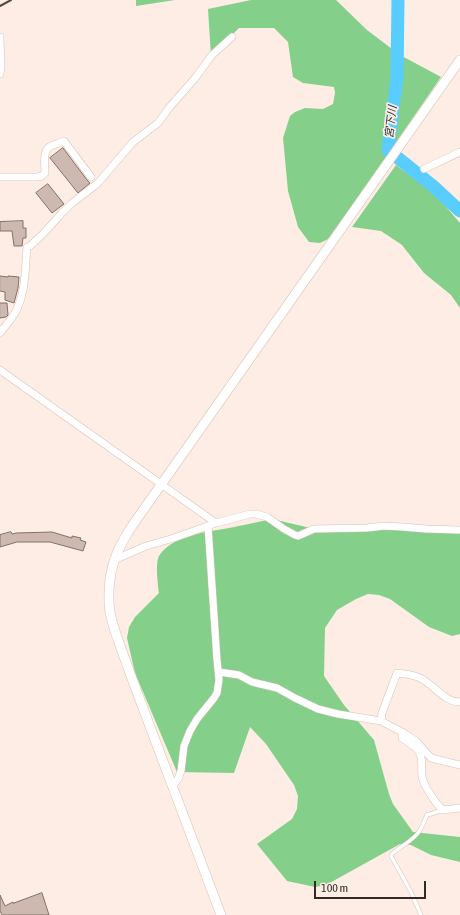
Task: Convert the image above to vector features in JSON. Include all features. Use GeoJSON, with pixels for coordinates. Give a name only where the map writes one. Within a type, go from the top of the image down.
{"type":"FeatureCollection","features":[{"type":"Feature","properties":{"kind":"street"},"geometry":{"type":"LineString","coordinates":[[0,37],[0,74]]}},
{"type":"Feature","properties":{"kind":"street"},"geometry":{"type":"LineString","coordinates":[[0,333],[15,312],[20,300],[25,277],[27,247],[43,234],[71,204],[98,183],[133,142],[158,123],[212,56],[232,37]]}},
{"type":"Feature","properties":{"kind":"street"},"geometry":{"type":"LineString","coordinates":[[221,915],[111,620],[108,588],[110,572],[122,541],[460,60]]}},
{"type":"Feature","properties":{"kind":"street"},"geometry":{"type":"LineString","coordinates":[[0,177],[42,176],[45,173],[45,152],[53,145],[64,141],[91,177]]}},
{"type":"Feature","properties":{"kind":"street"},"geometry":{"type":"LineString","coordinates":[[424,169],[460,152]]}},
{"type":"Feature","properties":{"kind":"street"},"geometry":{"type":"LineString","coordinates":[[0,370],[216,523]]}},
{"type":"Feature","properties":{"kind":"street"},"geometry":{"type":"LineString","coordinates":[[114,560],[146,546],[216,523],[250,514],[267,517],[284,530],[298,536],[314,529],[367,528],[384,526],[460,530]]}},
{"type":"Feature","properties":{"kind":"street"},"geometry":{"type":"LineString","coordinates":[[173,786],[181,771],[184,746],[190,731],[196,719],[217,693],[219,680],[208,526]]}},
{"type":"Feature","properties":{"kind":"street"},"geometry":{"type":"LineString","coordinates":[[219,672],[239,675],[252,682],[277,688],[318,709],[381,721],[416,741],[431,758],[460,765]]}},
{"type":"Feature","properties":{"kind":"street"},"geometry":{"type":"LineString","coordinates":[[381,721],[382,713],[397,673],[415,675],[423,679],[447,698],[452,701],[460,702]]}},
{"type":"Feature","properties":{"kind":"street"},"geometry":{"type":"LineString","coordinates":[[402,732],[402,738],[418,750],[421,755],[422,777],[435,802],[443,810],[460,808]]}},
{"type":"Feature","properties":{"kind":"lane"},"geometry":{"type":"LineString","coordinates":[[421,915],[411,892],[391,856],[414,838],[427,815],[443,810]]}},
{"type":"Feature","properties":{"kind":"green space"},"geometry":{"type":"Polygon","coordinates":[[[136,0],[175,0],[136,6],[136,0]]]}},
{"type":"Feature","properties":{"kind":"green space"},"geometry":{"type":"Polygon","coordinates":[[[251,0],[336,0],[367,30],[400,55],[441,77],[330,238],[320,243],[309,242],[298,227],[288,191],[283,138],[290,116],[295,112],[305,108],[323,109],[333,104],[335,93],[334,87],[303,83],[293,77],[288,42],[274,28],[239,28],[211,56],[208,9],[251,0]]]}},
{"type":"Feature","properties":{"kind":"green space"},"geometry":{"type":"Polygon","coordinates":[[[396,165],[436,195],[460,223],[460,308],[451,295],[424,273],[402,245],[381,231],[352,227],[396,165]]]}},
{"type":"Feature","properties":{"kind":"green space"},"geometry":{"type":"Polygon","coordinates":[[[272,519],[315,529],[460,528],[460,634],[452,636],[429,627],[390,599],[379,595],[368,594],[337,610],[325,628],[324,676],[344,705],[374,740],[393,804],[413,832],[460,837],[460,862],[431,855],[411,845],[400,844],[326,885],[315,887],[287,881],[257,844],[292,819],[297,809],[298,796],[294,785],[266,744],[250,727],[234,773],[177,772],[135,673],[127,638],[129,627],[135,617],[159,593],[157,564],[159,556],[172,543],[201,533],[272,519]]]}},
{"type":"Feature","properties":{"kind":"building"},"geometry":{"type":"Polygon","coordinates":[[[63,148],[90,183],[78,193],[50,158],[63,148]]]}},
{"type":"Feature","properties":{"kind":"building"},"geometry":{"type":"Polygon","coordinates":[[[48,184],[64,204],[52,213],[36,193],[48,184]]]}},
{"type":"Feature","properties":{"kind":"building"},"geometry":{"type":"Polygon","coordinates":[[[23,221],[23,228],[26,228],[26,238],[23,238],[22,246],[14,246],[12,231],[0,231],[0,222],[23,221]]]}},
{"type":"Feature","properties":{"kind":"building"},"geometry":{"type":"Polygon","coordinates":[[[0,276],[19,277],[14,303],[5,300],[5,292],[0,291],[0,276]]]}},
{"type":"Feature","properties":{"kind":"building"},"geometry":{"type":"Polygon","coordinates":[[[0,303],[7,303],[8,315],[6,317],[0,318],[0,303]]]}},
{"type":"Feature","properties":{"kind":"building"},"geometry":{"type":"Polygon","coordinates":[[[11,532],[12,534],[52,532],[72,538],[72,536],[81,538],[80,540],[86,542],[83,551],[50,542],[17,542],[0,547],[0,535],[11,532]]]}},
{"type":"Feature","properties":{"kind":"building"},"geometry":{"type":"Polygon","coordinates":[[[42,893],[49,915],[2,915],[0,911],[0,895],[5,906],[42,893]]]}},
{"type":"Feature","properties":{"kind":"waterway","name":"宮下川"},"geometry":{"type":"LineString","coordinates":[[398,0],[397,77],[388,150],[433,186],[460,211]]}},
{"type":"Feature","properties":{"kind":"railway"},"geometry":{"type":"LineString","coordinates":[[0,6],[11,0]]}}]}
